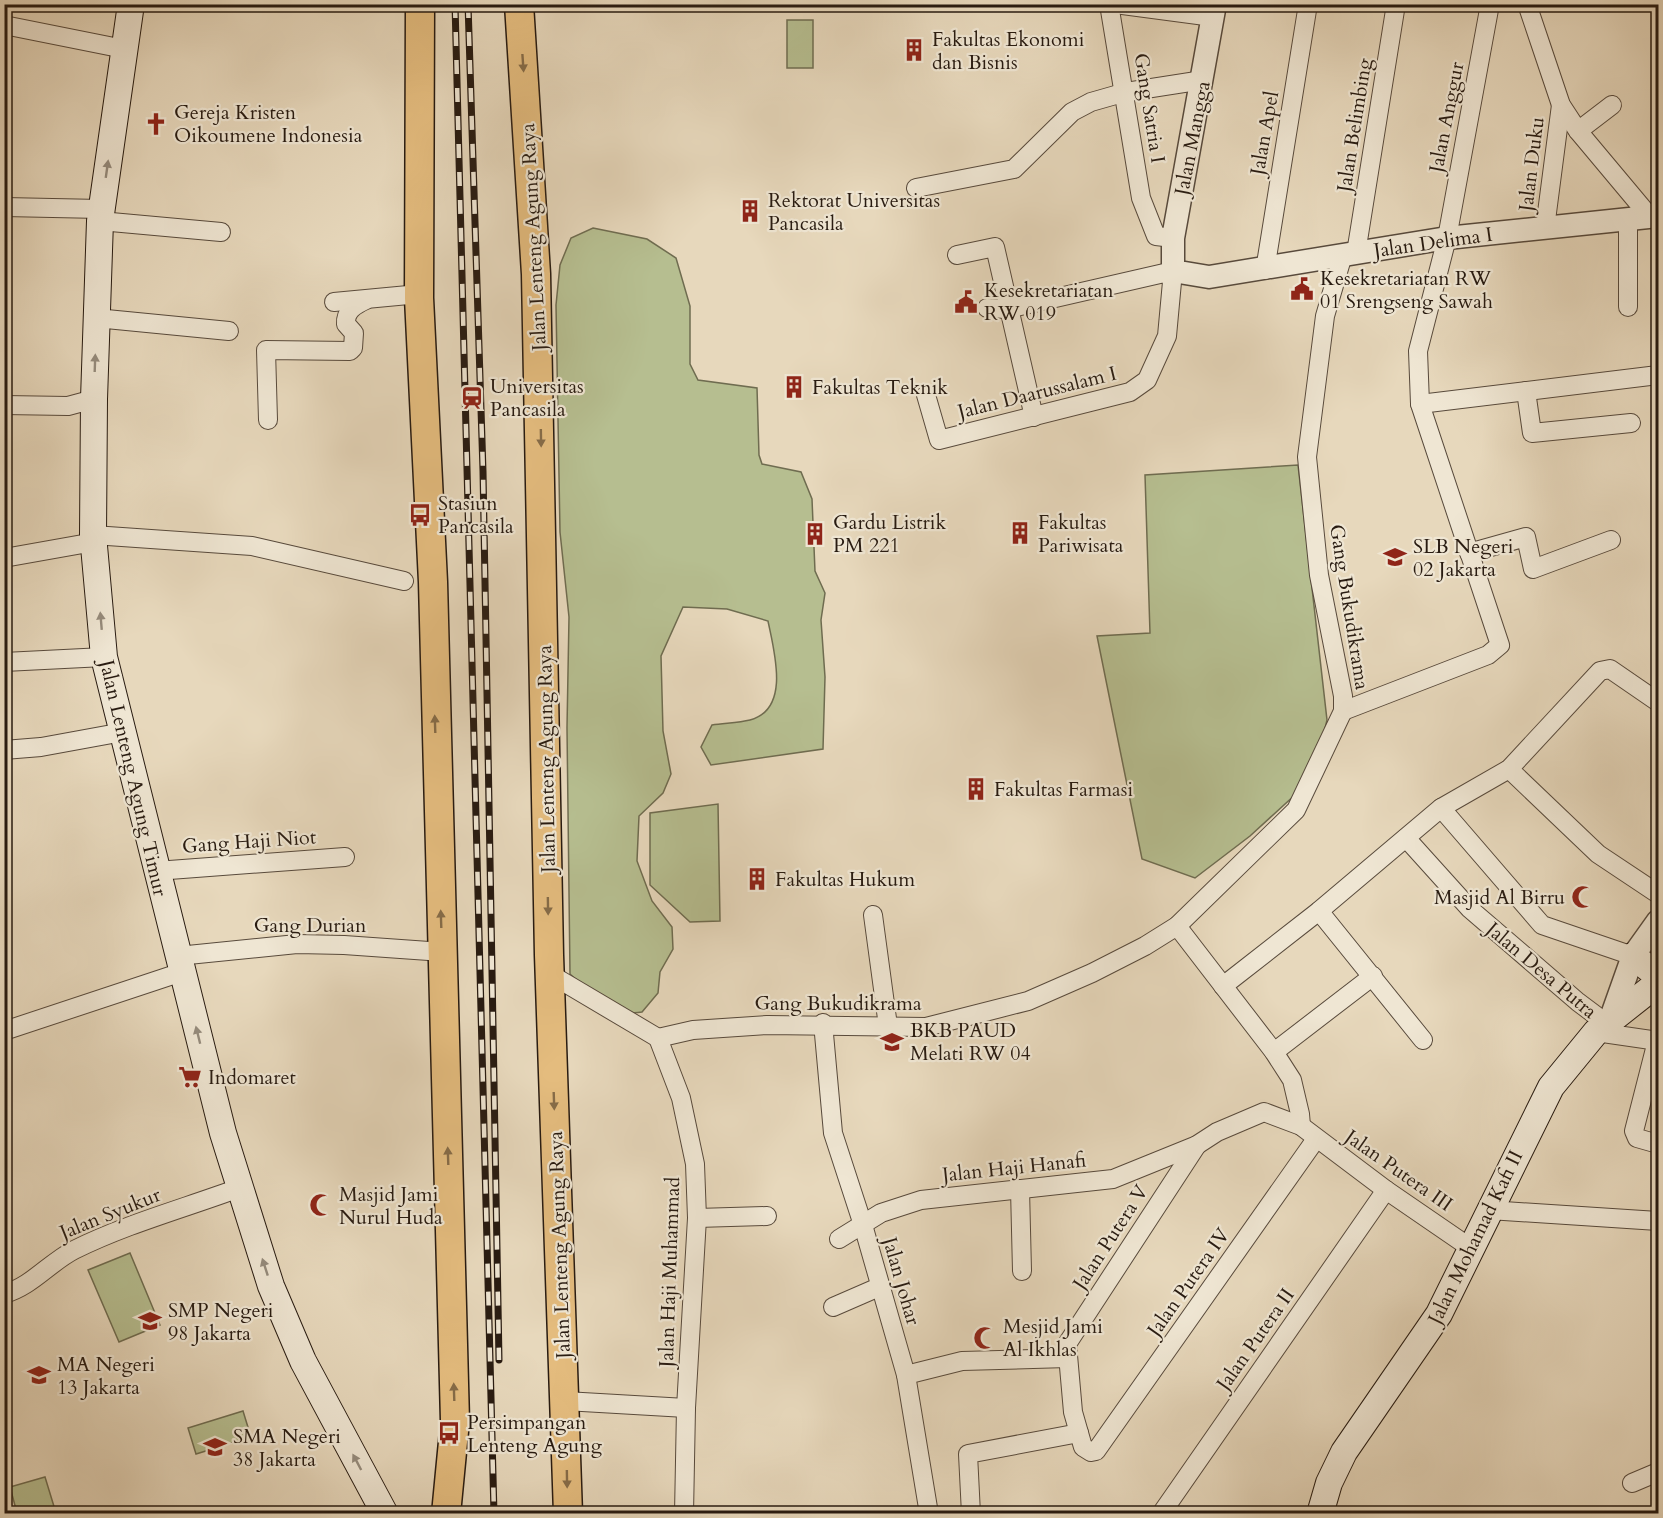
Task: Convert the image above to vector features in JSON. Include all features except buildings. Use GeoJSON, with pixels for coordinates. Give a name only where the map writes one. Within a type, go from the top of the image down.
{"type":"FeatureCollection","features":[{"type":"Feature","properties":{"kind":"main road","name":"Jalan Lenteng Agung Timur"},"geometry":{"type":"LineString","coordinates":[[131,4],[100,215],[94,399],[104,657],[156,871],[239,1188],[271,1286],[303,1361],[385,1514]]}},
{"type":"Feature","properties":{"kind":"main road"},"geometry":{"type":"LineString","coordinates":[[420,4],[419,296],[433,582],[455,1421],[446,1514]]}},
{"type":"Feature","properties":{"kind":"main road","name":"Jalan Lenteng Agung Raya"},"geometry":{"type":"LineString","coordinates":[[519,4],[535,263],[540,393],[550,974],[568,1514]]}},
{"type":"Feature","properties":{"kind":"main road"},"geometry":{"type":"LineString","coordinates":[[1644,953],[1659,976]]}},
{"type":"Feature","properties":{"kind":"main road","name":"Jalan Mohamad Kafi II"},"geometry":{"type":"LineString","coordinates":[[1320,1514],[1329,1483],[1344,1452],[1424,1340],[1472,1249],[1489,1210],[1551,1087],[1604,1024],[1659,983]]}},
{"type":"Feature","properties":{"kind":"street","name":"Gang Satria I"},"geometry":{"type":"LineString","coordinates":[[1109,4],[1126,92],[1141,198],[1156,236],[1173,238]]}},
{"type":"Feature","properties":{"kind":"street"},"geometry":{"type":"LineString","coordinates":[[1114,4],[1214,11]]}},
{"type":"Feature","properties":{"kind":"street","name":"Jalan Apel"},"geometry":{"type":"LineString","coordinates":[[1264,270],[1308,4]]}},
{"type":"Feature","properties":{"kind":"street","name":"Jalan Belimbing"},"geometry":{"type":"LineString","coordinates":[[1350,254],[1396,4]]}},
{"type":"Feature","properties":{"kind":"street","name":"Jalan Anggur"},"geometry":{"type":"LineString","coordinates":[[1342,711],[1488,655],[1500,645],[1420,404],[1418,351],[1447,238],[1490,4]]}},
{"type":"Feature","properties":{"kind":"street"},"geometry":{"type":"LineString","coordinates":[[1527,4],[1561,105],[1646,217],[1628,307]]}},
{"type":"Feature","properties":{"kind":"street","name":"Jalan Mangga"},"geometry":{"type":"LineString","coordinates":[[1173,271],[1173,238],[1214,11]]}},
{"type":"Feature","properties":{"kind":"street"},"geometry":{"type":"LineString","coordinates":[[4,26],[124,49]]}},
{"type":"Feature","properties":{"kind":"street"},"geometry":{"type":"LineString","coordinates":[[916,188],[1014,169],[1072,112],[1091,102],[1126,92],[1203,80]]}},
{"type":"Feature","properties":{"kind":"street","name":"Jalan Duku"},"geometry":{"type":"LineString","coordinates":[[1545,228],[1561,105]]}},
{"type":"Feature","properties":{"kind":"street"},"geometry":{"type":"LineString","coordinates":[[1578,130],[1612,105]]}},
{"type":"Feature","properties":{"kind":"street"},"geometry":{"type":"LineString","coordinates":[[4,207],[100,215],[221,232]]}},
{"type":"Feature","properties":{"kind":"street","name":"Jalan Delima I"},"geometry":{"type":"LineString","coordinates":[[1173,271],[1209,277],[1264,270],[1447,238],[1646,217]]}},
{"type":"Feature","properties":{"kind":"street"},"geometry":{"type":"LineString","coordinates":[[957,255],[995,247],[1007,309],[1034,417]]}},
{"type":"Feature","properties":{"kind":"street","name":"Gang Bukudikrama"},"geometry":{"type":"LineString","coordinates":[[658,1038],[693,1030],[823,1023],[926,1027],[1028,1001],[1145,946],[1182,932],[1296,810],[1342,711],[1343,696],[1319,575],[1308,457],[1325,316],[1350,254]]}},
{"type":"Feature","properties":{"kind":"street"},"geometry":{"type":"LineString","coordinates":[[987,308],[1007,309],[1173,271]]}},
{"type":"Feature","properties":{"kind":"street","name":"Jalan Daarussalam I"},"geometry":{"type":"LineString","coordinates":[[926,395],[939,440],[1130,392],[1147,380],[1167,336],[1173,271]]}},
{"type":"Feature","properties":{"kind":"street"},"geometry":{"type":"LineString","coordinates":[[334,302],[419,296]]}},
{"type":"Feature","properties":{"kind":"street"},"geometry":{"type":"LineString","coordinates":[[267,420],[266,350],[350,351],[353,348],[354,333],[346,324],[346,316],[355,305],[366,300]]}},
{"type":"Feature","properties":{"kind":"street"},"geometry":{"type":"LineString","coordinates":[[96,318],[229,331]]}},
{"type":"Feature","properties":{"kind":"street"},"geometry":{"type":"LineString","coordinates":[[1420,404],[1659,375]]}},
{"type":"Feature","properties":{"kind":"street"},"geometry":{"type":"LineString","coordinates":[[1526,391],[1532,433],[1631,423]]}},
{"type":"Feature","properties":{"kind":"street"},"geometry":{"type":"LineString","coordinates":[[4,405],[57,407],[94,399]]}},
{"type":"Feature","properties":{"kind":"street"},"geometry":{"type":"LineString","coordinates":[[1469,553],[1526,537],[1533,569],[1611,540]]}},
{"type":"Feature","properties":{"kind":"street"},"geometry":{"type":"LineString","coordinates":[[4,558],[99,538],[252,546],[405,581]]}},
{"type":"Feature","properties":{"kind":"street"},"geometry":{"type":"LineString","coordinates":[[4,662],[104,657]]}},
{"type":"Feature","properties":{"kind":"street"},"geometry":{"type":"LineString","coordinates":[[1223,986],[1319,911],[1441,808],[1509,769],[1600,671],[1610,669],[1659,702]]}},
{"type":"Feature","properties":{"kind":"street"},"geometry":{"type":"LineString","coordinates":[[4,750],[41,747],[123,732]]}},
{"type":"Feature","properties":{"kind":"street"},"geometry":{"type":"LineString","coordinates":[[1509,769],[1598,854],[1659,894]]}},
{"type":"Feature","properties":{"kind":"street","name":"Jalan Desa Putra"},"geometry":{"type":"LineString","coordinates":[[1441,808],[1542,925],[1644,953]]}},
{"type":"Feature","properties":{"kind":"street","name":"Jalan Desa Putra"},"geometry":{"type":"LineString","coordinates":[[1406,838],[1470,909],[1604,1024],[1644,953],[1659,921]]}},
{"type":"Feature","properties":{"kind":"street","name":"Gang Haji Niot"},"geometry":{"type":"LineString","coordinates":[[156,871],[345,857]]}},
{"type":"Feature","properties":{"kind":"street"},"geometry":{"type":"LineString","coordinates":[[1319,911],[1423,1040]]}},
{"type":"Feature","properties":{"kind":"street"},"geometry":{"type":"LineString","coordinates":[[873,915],[888,1026]]}},
{"type":"Feature","properties":{"kind":"street"},"geometry":{"type":"LineString","coordinates":[[1182,932],[1274,1052],[1292,1080],[1300,1114],[1300,1126]]}},
{"type":"Feature","properties":{"kind":"street","name":"Gang Durian"},"geometry":{"type":"LineString","coordinates":[[4,1031],[180,964],[297,944],[442,952]]}},
{"type":"Feature","properties":{"kind":"street"},"geometry":{"type":"LineString","coordinates":[[550,974],[658,1038]]}},
{"type":"Feature","properties":{"kind":"street"},"geometry":{"type":"LineString","coordinates":[[1274,1052],[1373,976]]}},
{"type":"Feature","properties":{"kind":"street","name":"Jalan Johar"},"geometry":{"type":"LineString","coordinates":[[823,1023],[833,1133],[863,1225],[906,1375],[928,1514]]}},
{"type":"Feature","properties":{"kind":"street"},"geometry":{"type":"LineString","coordinates":[[1604,1024],[1658,1041],[1634,1131],[1637,1138],[1659,1144]]}},
{"type":"Feature","properties":{"kind":"street","name":"Jalan Haji Muhammad"},"geometry":{"type":"LineString","coordinates":[[658,1038],[684,1109],[695,1164],[697,1218],[686,1408],[684,1514]]}},
{"type":"Feature","properties":{"kind":"street","name":"Jalan Putera III"},"geometry":{"type":"LineString","coordinates":[[1197,1145],[1217,1132],[1264,1112],[1300,1126],[1386,1191],[1472,1249]]}},
{"type":"Feature","properties":{"kind":"street","name":"Jalan Putera IV"},"geometry":{"type":"LineString","coordinates":[[1079,1433],[1083,1447],[1091,1452],[1096,1451],[1317,1139]]}},
{"type":"Feature","properties":{"kind":"street","name":"Jalan Haji Hanafi"},"geometry":{"type":"LineString","coordinates":[[839,1239],[881,1214],[921,1200],[1113,1179],[1197,1145]]}},
{"type":"Feature","properties":{"kind":"street","name":"Jalan Putera V"},"geometry":{"type":"LineString","coordinates":[[1079,1433],[1073,1412],[1067,1344],[1197,1145]]}},
{"type":"Feature","properties":{"kind":"street","name":"Jalan Syukur"},"geometry":{"type":"LineString","coordinates":[[4,1294],[29,1283],[49,1265],[76,1249],[239,1188]]}},
{"type":"Feature","properties":{"kind":"street"},"geometry":{"type":"LineString","coordinates":[[1020,1189],[1022,1271]]}},
{"type":"Feature","properties":{"kind":"street","name":"Jalan Putera II"},"geometry":{"type":"LineString","coordinates":[[1161,1514],[1386,1191]]}},
{"type":"Feature","properties":{"kind":"street"},"geometry":{"type":"LineString","coordinates":[[1489,1210],[1659,1221]]}},
{"type":"Feature","properties":{"kind":"street"},"geometry":{"type":"LineString","coordinates":[[697,1218],[767,1216]]}},
{"type":"Feature","properties":{"kind":"street"},"geometry":{"type":"LineString","coordinates":[[833,1307],[879,1287]]}},
{"type":"Feature","properties":{"kind":"street"},"geometry":{"type":"LineString","coordinates":[[906,1375],[962,1360],[1068,1358]]}},
{"type":"Feature","properties":{"kind":"street"},"geometry":{"type":"LineString","coordinates":[[566,1401],[686,1408]]}},
{"type":"Feature","properties":{"kind":"street"},"geometry":{"type":"LineString","coordinates":[[971,1514],[968,1454],[1079,1433]]}},
{"type":"Feature","properties":{"kind":"street"},"geometry":{"type":"LineString","coordinates":[[1632,1483],[1659,1472]]}},
{"type":"Feature","properties":{"kind":"green space"},"geometry":{"type":"Polygon","coordinates":[[[787,20],[813,20],[813,68],[787,68],[787,20]]]}},
{"type":"Feature","properties":{"kind":"green space"},"geometry":{"type":"Polygon","coordinates":[[[593,228],[647,239],[676,258],[690,306],[690,364],[698,380],[757,388],[759,455],[762,464],[801,472],[812,499],[815,571],[825,593],[821,620],[825,677],[823,749],[711,765],[701,747],[712,725],[741,722],[763,714],[771,704],[775,692],[776,663],[768,621],[727,609],[683,607],[661,656],[663,731],[671,774],[663,793],[639,816],[637,861],[652,901],[672,927],[673,949],[660,972],[658,993],[642,1012],[631,1013],[603,1002],[570,974],[567,728],[569,617],[560,532],[556,305],[560,265],[571,238],[593,228]]]}},
{"type":"Feature","properties":{"kind":"green space"},"geometry":{"type":"Polygon","coordinates":[[[1298,465],[1327,720],[1322,741],[1297,793],[1250,836],[1195,878],[1142,859],[1097,636],[1150,633],[1145,475],[1298,465]]]}},
{"type":"Feature","properties":{"kind":"green space"},"geometry":{"type":"Polygon","coordinates":[[[718,804],[720,921],[690,922],[650,885],[650,813],[718,804]]]}},
{"type":"Feature","properties":{"kind":"green space"},"geometry":{"type":"Polygon","coordinates":[[[130,1253],[160,1325],[119,1342],[88,1270],[130,1253]]]}},
{"type":"Feature","properties":{"kind":"green space"},"geometry":{"type":"Polygon","coordinates":[[[243,1411],[251,1437],[196,1454],[188,1428],[243,1411]]]}},
{"type":"Feature","properties":{"kind":"green space"},"geometry":{"type":"Polygon","coordinates":[[[45,1477],[56,1513],[17,1513],[10,1487],[45,1477]]]}},
{"type":"Feature","properties":{"kind":"railway"},"geometry":{"type":"LineString","coordinates":[[455,4],[494,1514]]}},
{"type":"Feature","properties":{"kind":"railway"},"geometry":{"type":"LineString","coordinates":[[468,4],[483,471],[499,1360]]}},
{"type":"Feature","properties":{"kind":"place","name":"Fakultas Ekonomi dan Bisnis"},"geometry":{"type":"Point","coordinates":[914,50]}},
{"type":"Feature","properties":{"kind":"place","name":"Gereja Kristen Oikoumene Indonesia"},"geometry":{"type":"Point","coordinates":[156,124]}},
{"type":"Feature","properties":{"kind":"place","name":"Rektorat Universitas Pancasila"},"geometry":{"type":"Point","coordinates":[750,211]}},
{"type":"Feature","properties":{"kind":"place","name":"Kesekretariatan RW 01 Srengseng Sawah"},"geometry":{"type":"Point","coordinates":[1302,289]}},
{"type":"Feature","properties":{"kind":"place","name":"Kesekretariatan RW 019"},"geometry":{"type":"Point","coordinates":[966,302]}},
{"type":"Feature","properties":{"kind":"place","name":"Fakultas Teknik"},"geometry":{"type":"Point","coordinates":[794,387]}},
{"type":"Feature","properties":{"kind":"place","name":"Universitas Pancasila"},"geometry":{"type":"Point","coordinates":[472,398]}},
{"type":"Feature","properties":{"kind":"place","name":"Stasiun Pancasila"},"geometry":{"type":"Point","coordinates":[420,515]}},
{"type":"Feature","properties":{"kind":"place","name":"Fakultas Pariwisata"},"geometry":{"type":"Point","coordinates":[1020,533]}},
{"type":"Feature","properties":{"kind":"place","name":"Gardu Listrik PM 221"},"geometry":{"type":"Point","coordinates":[815,534]}},
{"type":"Feature","properties":{"kind":"place","name":"SLB Negeri 02 Jakarta"},"geometry":{"type":"Point","coordinates":[1395,557]}},
{"type":"Feature","properties":{"kind":"place","name":"Fakultas Farmasi"},"geometry":{"type":"Point","coordinates":[976,789]}},
{"type":"Feature","properties":{"kind":"place","name":"Fakultas Hukum"},"geometry":{"type":"Point","coordinates":[757,879]}},
{"type":"Feature","properties":{"kind":"place","name":"Masjid Al Birru"},"geometry":{"type":"Point","coordinates":[1583,897]}},
{"type":"Feature","properties":{"kind":"place","name":"BKB PAUD Melati RW 04"},"geometry":{"type":"Point","coordinates":[892,1042]}},
{"type":"Feature","properties":{"kind":"place","name":"Indomaret"},"geometry":{"type":"Point","coordinates":[190,1077]}},
{"type":"Feature","properties":{"kind":"place","name":"Masjid Jami Nurul Huda"},"geometry":{"type":"Point","coordinates":[321,1205]}},
{"type":"Feature","properties":{"kind":"place","name":"SMP Negeri 98 Jakarta"},"geometry":{"type":"Point","coordinates":[150,1321]}},
{"type":"Feature","properties":{"kind":"place","name":"Mesjid Jami Al Ikhlas"},"geometry":{"type":"Point","coordinates":[985,1338]}},
{"type":"Feature","properties":{"kind":"place","name":"MA Negeri 13 Jakarta"},"geometry":{"type":"Point","coordinates":[39,1375]}},
{"type":"Feature","properties":{"kind":"place","name":"Persimpangan Lenteng Agung"},"geometry":{"type":"Point","coordinates":[449,1433]}},
{"type":"Feature","properties":{"kind":"place","name":"SMA Negeri 38 Jakarta"},"geometry":{"type":"Point","coordinates":[215,1447]}}]}
